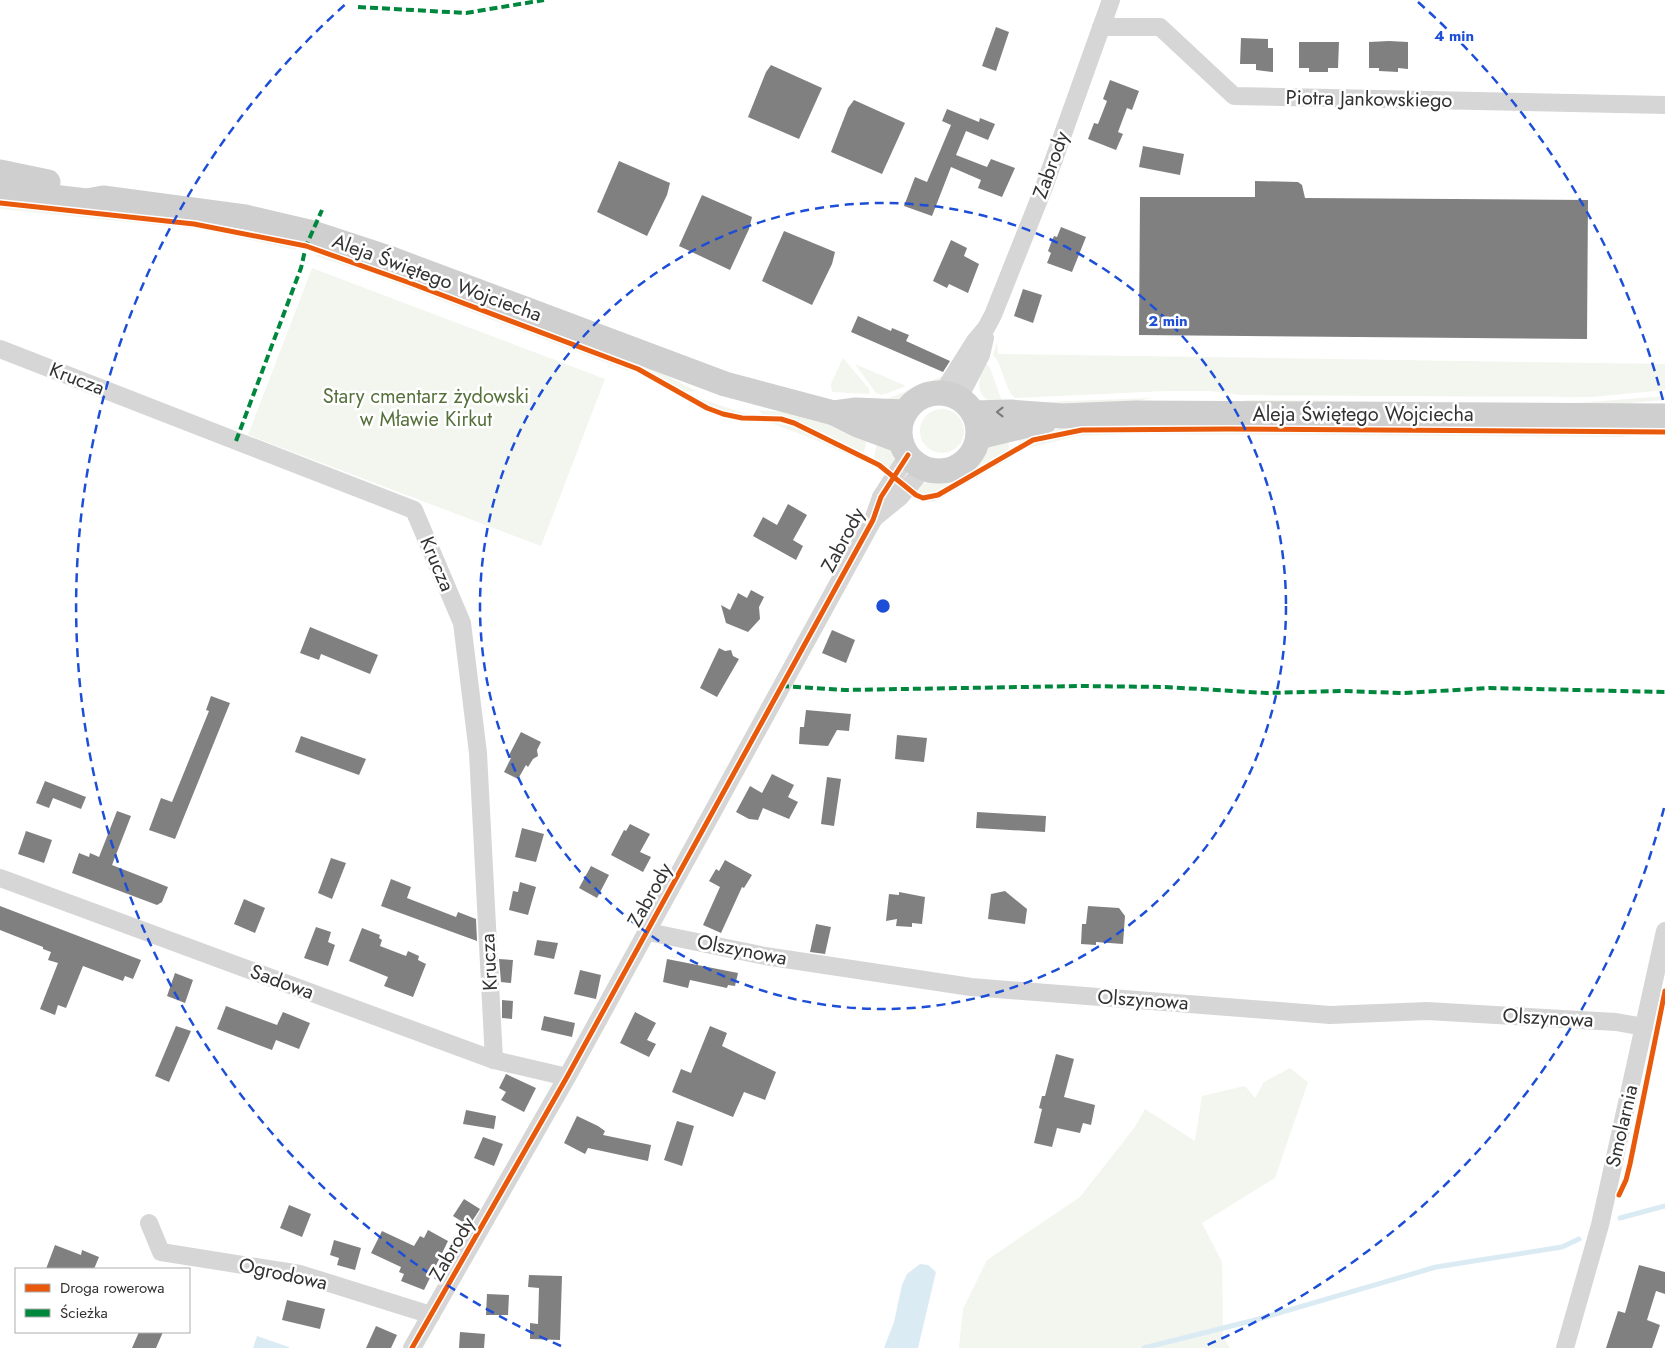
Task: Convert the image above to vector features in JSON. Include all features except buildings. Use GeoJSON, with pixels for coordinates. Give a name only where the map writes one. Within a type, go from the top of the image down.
{"type":"FeatureCollection","features":[{"type":"Feature","properties":{"kind":"street","name":"Zabrody"},"geometry":{"type":"LineString","coordinates":[[964,410],[962,392],[985,344],[986,328],[1040,195],[1111,0]]}},
{"type":"Feature","properties":{"kind":"street","name":"Piotra Jankowskiego"},"geometry":{"type":"LineString","coordinates":[[1101,27],[1160,27],[1234,96],[1665,105]]}},
{"type":"Feature","properties":{"kind":"street"},"geometry":{"type":"LineString","coordinates":[[0,172],[89,190],[103,198]]}},
{"type":"Feature","properties":{"kind":"street","name":"Aleja Świętego Wojciecha"},"geometry":{"type":"LineString","coordinates":[[0,191],[87,201],[103,198],[245,217],[313,233],[386,257],[725,384],[834,413],[911,455]]}},
{"type":"Feature","properties":{"kind":"street","name":"Krucza"},"geometry":{"type":"LineString","coordinates":[[0,350],[414,510],[462,623],[478,753],[494,1060]]}},
{"type":"Feature","properties":{"kind":"street"},"geometry":{"type":"LineString","coordinates":[[921,397],[964,410],[968,458],[959,465],[942,470],[911,455],[901,422],[905,412],[921,397]]}},
{"type":"Feature","properties":{"kind":"street","name":"Aleja Świętego Wojciecha"},"geometry":{"type":"LineString","coordinates":[[834,413],[856,410],[905,412]]}},
{"type":"Feature","properties":{"kind":"street","name":"Aleja Świętego Wojciecha"},"geometry":{"type":"LineString","coordinates":[[964,410],[1012,430],[1062,416],[1136,413],[1665,416]]}},
{"type":"Feature","properties":{"kind":"street","name":"Zabrody"},"geometry":{"type":"LineString","coordinates":[[412,1348],[567,1077],[873,520],[900,497],[911,455]]}},
{"type":"Feature","properties":{"kind":"street","name":"Sadowa"},"geometry":{"type":"LineString","coordinates":[[0,878],[494,1060],[567,1077]]}},
{"type":"Feature","properties":{"kind":"street","name":"Olszynowa"},"geometry":{"type":"LineString","coordinates":[[648,930],[653,933],[765,956],[971,987],[1330,1015],[1427,1011],[1616,1022],[1644,1027]]}},
{"type":"Feature","properties":{"kind":"street","name":"Smolarnia"},"geometry":{"type":"LineString","coordinates":[[1565,1348],[1600,1225],[1665,931]]}},
{"type":"Feature","properties":{"kind":"street","name":"Ogrodowa"},"geometry":{"type":"LineString","coordinates":[[149,1224],[161,1252],[300,1274],[431,1315]]}},
{"type":"Feature","properties":{"kind":"green space"},"geometry":{"type":"Polygon","coordinates":[[[0,206],[175,224],[295,247],[296,250],[199,229],[0,209],[0,206]]]}},
{"type":"Feature","properties":{"kind":"green space"},"geometry":{"type":"Polygon","coordinates":[[[329,249],[630,359],[631,364],[400,276],[323,250],[329,249]]]}},
{"type":"Feature","properties":{"kind":"green space"},"geometry":{"type":"Polygon","coordinates":[[[317,254],[385,277],[629,369],[628,371],[366,272],[315,256],[317,254]]]}},
{"type":"Feature","properties":{"kind":"green space","name":"Stary cmentarz żydowski w Mławie Kirkut"},"geometry":{"type":"Polygon","coordinates":[[[312,268],[605,379],[541,546],[248,435],[312,268]]]}},
{"type":"Feature","properties":{"kind":"green space"},"geometry":{"type":"Polygon","coordinates":[[[997,343],[998,354],[1665,364],[1665,390],[1591,397],[1240,395],[1211,391],[1166,391],[1016,398],[1010,391],[993,355],[997,343]]]}},
{"type":"Feature","properties":{"kind":"green space"},"geometry":{"type":"Polygon","coordinates":[[[843,358],[869,389],[870,394],[832,392],[831,384],[843,358]]]}},
{"type":"Feature","properties":{"kind":"green space"},"geometry":{"type":"Polygon","coordinates":[[[985,362],[990,368],[1004,407],[988,400],[980,391],[980,378],[985,362]]]}},
{"type":"Feature","properties":{"kind":"green space"},"geometry":{"type":"Polygon","coordinates":[[[855,364],[906,386],[882,395],[876,393],[855,364]]]}},
{"type":"Feature","properties":{"kind":"green space"},"geometry":{"type":"Polygon","coordinates":[[[648,366],[696,391],[686,392],[644,369],[648,366]]]}},
{"type":"Feature","properties":{"kind":"green space"},"geometry":{"type":"Polygon","coordinates":[[[948,374],[940,384],[920,391],[902,403],[885,400],[948,374]]]}},
{"type":"Feature","properties":{"kind":"green space"},"geometry":{"type":"Polygon","coordinates":[[[1665,396],[1665,400],[1606,405],[1274,404],[1242,400],[1577,403],[1665,396]]]}},
{"type":"Feature","properties":{"kind":"green space"},"geometry":{"type":"Polygon","coordinates":[[[695,397],[756,417],[724,411],[695,397]]]}},
{"type":"Feature","properties":{"kind":"green space"},"geometry":{"type":"Polygon","coordinates":[[[1151,398],[1132,403],[1014,405],[1016,403],[1151,398]]]}},
{"type":"Feature","properties":{"kind":"green space"},"geometry":{"type":"Polygon","coordinates":[[[942,409],[954,413],[960,419],[964,431],[960,443],[954,449],[942,453],[930,449],[924,443],[920,431],[924,419],[930,413],[942,409]]]}},
{"type":"Feature","properties":{"kind":"green space"},"geometry":{"type":"Polygon","coordinates":[[[758,410],[784,412],[868,433],[864,453],[816,429],[790,420],[764,416],[758,410]]]}},
{"type":"Feature","properties":{"kind":"green space"},"geometry":{"type":"Polygon","coordinates":[[[768,422],[795,427],[863,459],[861,461],[814,439],[768,422]]]}},
{"type":"Feature","properties":{"kind":"green space"},"geometry":{"type":"Polygon","coordinates":[[[1150,422],[1623,427],[1625,429],[1145,426],[1150,422]]]}},
{"type":"Feature","properties":{"kind":"green space"},"geometry":{"type":"Polygon","coordinates":[[[1078,424],[1078,428],[1035,437],[1020,444],[1018,437],[1078,424]]]}},
{"type":"Feature","properties":{"kind":"green space"},"geometry":{"type":"Polygon","coordinates":[[[1125,432],[1127,434],[1077,436],[1020,450],[1058,436],[1125,432]]]}},
{"type":"Feature","properties":{"kind":"green space"},"geometry":{"type":"Polygon","coordinates":[[[1144,432],[1626,435],[1624,437],[1145,434],[1144,432]]]}},
{"type":"Feature","properties":{"kind":"green space"},"geometry":{"type":"Polygon","coordinates":[[[878,437],[892,451],[894,459],[891,470],[874,458],[878,437]]]}},
{"type":"Feature","properties":{"kind":"green space"},"geometry":{"type":"Polygon","coordinates":[[[1008,439],[1009,450],[936,492],[925,495],[915,490],[927,481],[954,476],[965,471],[986,448],[1008,439]]]}},
{"type":"Feature","properties":{"kind":"green space"},"geometry":{"type":"Polygon","coordinates":[[[1010,456],[1008,460],[934,502],[920,502],[909,496],[911,494],[922,500],[936,499],[1010,456]]]}},
{"type":"Feature","properties":{"kind":"green space"},"geometry":{"type":"Polygon","coordinates":[[[1290,1068],[1308,1082],[1275,1178],[1202,1223],[1222,1262],[1223,1336],[1230,1348],[959,1348],[963,1309],[987,1260],[1080,1197],[1135,1127],[1145,1109],[1195,1141],[1202,1096],[1245,1086],[1255,1098],[1264,1082],[1290,1068]]]}},
{"type":"Feature","properties":{"kind":"shaded area"},"geometry":{"type":"Polygon","coordinates":[[[920,1264],[928,1265],[936,1272],[918,1348],[884,1348],[894,1322],[902,1285],[907,1274],[920,1264]]]}},
{"type":"Feature","properties":{"kind":"shaded area"},"geometry":{"type":"Polygon","coordinates":[[[257,1336],[289,1347],[289,1348],[253,1348],[257,1336]]]}},
{"type":"Feature","properties":{"kind":"waterway"},"geometry":{"type":"LineString","coordinates":[[1620,1218],[1665,1206]]}},
{"type":"Feature","properties":{"kind":"waterway"},"geometry":{"type":"LineString","coordinates":[[1144,1348],[1255,1320],[1436,1267],[1562,1247],[1579,1239]]}},
{"type":"Feature","properties":{"kind":"marked path"},"geometry":{"type":"LineString","coordinates":[[358,7],[466,13],[544,0]]}},
{"type":"Feature","properties":{"kind":"marked path"},"geometry":{"type":"LineString","coordinates":[[236,441],[301,268],[306,246],[322,210]]}},
{"type":"Feature","properties":{"kind":"marked path"},"geometry":{"type":"LineString","coordinates":[[781,686],[845,690],[1081,686],[1165,687],[1267,693],[1341,691],[1404,693],[1490,688],[1665,692]]}},
{"type":"Feature","properties":{"kind":"cycle path"},"geometry":{"type":"LineString","coordinates":[[0,203],[194,224],[306,246],[638,369],[707,408],[723,414],[742,418],[781,419],[794,423],[879,465],[916,495],[923,498],[938,495],[1033,440],[1082,430],[1228,429],[1665,432]]}},
{"type":"Feature","properties":{"kind":"cycle path"},"geometry":{"type":"LineString","coordinates":[[412,1348],[567,1077],[873,520],[881,497],[908,455]]}},
{"type":"Feature","properties":{"kind":"cycle path"},"geometry":{"type":"LineString","coordinates":[[1619,1195],[1626,1180],[1630,1164],[1665,991]]}}]}
